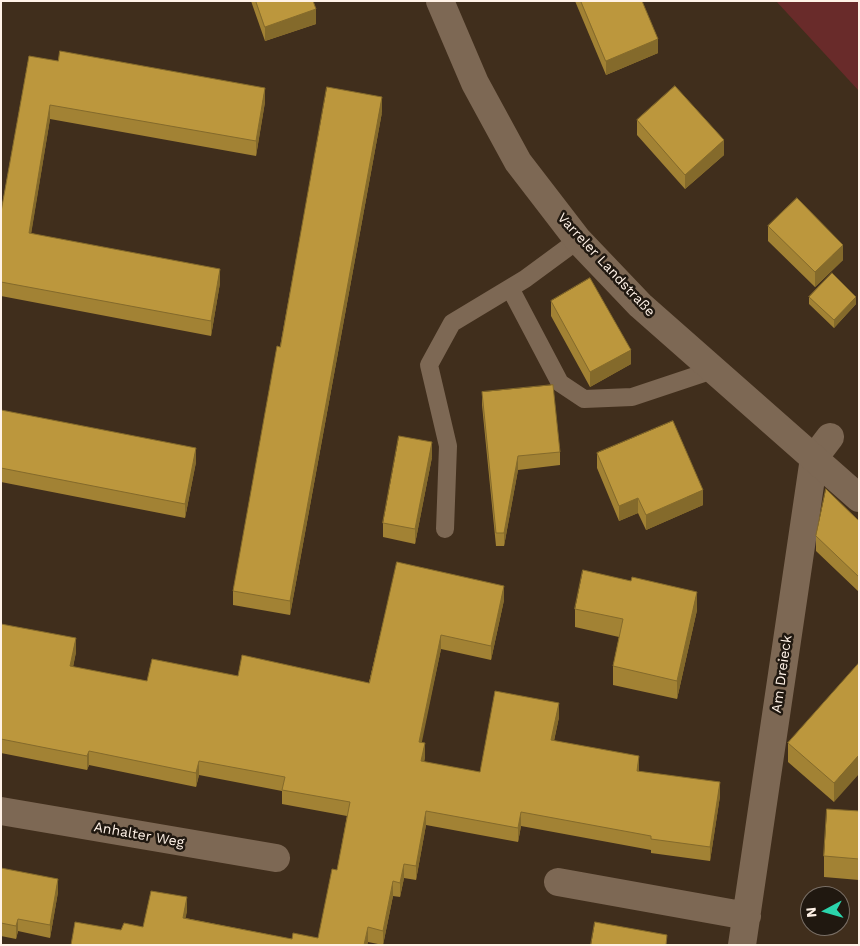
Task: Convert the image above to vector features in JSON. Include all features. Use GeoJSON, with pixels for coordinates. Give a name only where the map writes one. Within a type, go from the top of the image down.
{"type":"FeatureCollection","features":[{"type":"Feature","properties":{"kind":"street","name":"Varreler Landstraße"},"geometry":{"type":"LineString","coordinates":[[440,1],[475,83],[518,162],[578,240],[640,305],[713,370],[822,448],[859,498]]}},
{"type":"Feature","properties":{"kind":"street","name":"Am Dreieck"},"geometry":{"type":"LineString","coordinates":[[742,945],[822,448]]}},
{"type":"Feature","properties":{"kind":"street","name":"Anhalter Weg"},"geometry":{"type":"LineString","coordinates":[[1,811],[276,858]]}},
{"type":"Feature","properties":{"kind":"street"},"geometry":{"type":"LineString","coordinates":[[558,882],[747,916]]}},
{"type":"Feature","properties":{"kind":"lane"},"geometry":{"type":"LineString","coordinates":[[445,529],[448,446],[429,365],[452,323],[510,288],[578,240]]}},
{"type":"Feature","properties":{"kind":"lane"},"geometry":{"type":"LineString","coordinates":[[510,288],[560,382],[584,398],[632,397],[713,370]]}},
{"type":"Feature","properties":{"kind":"shaded area"},"geometry":{"type":"Polygon","coordinates":[[[776,1],[859,1],[859,91],[776,1]]]}},
{"type":"Feature","properties":{"kind":"building"},"geometry":{"type":"Polygon","coordinates":[[[256,1],[313,1],[316,9],[265,27],[256,1]]]}},
{"type":"Feature","properties":{"kind":"building"},"geometry":{"type":"Polygon","coordinates":[[[581,1],[642,1],[658,39],[606,61],[581,1]]]}},
{"type":"Feature","properties":{"kind":"building"},"geometry":{"type":"Polygon","coordinates":[[[60,51],[265,88],[256,141],[50,105],[29,233],[220,269],[211,321],[1,282],[1,212],[29,56],[58,61],[60,51]]]}},
{"type":"Feature","properties":{"kind":"building"},"geometry":{"type":"Polygon","coordinates":[[[675,86],[724,140],[685,175],[637,120],[675,86]]]}},
{"type":"Feature","properties":{"kind":"building"},"geometry":{"type":"Polygon","coordinates":[[[327,87],[382,97],[290,601],[233,591],[277,346],[280,347],[327,87]]]}},
{"type":"Feature","properties":{"kind":"building"},"geometry":{"type":"Polygon","coordinates":[[[797,198],[843,245],[815,272],[768,226],[797,198]]]}},
{"type":"Feature","properties":{"kind":"building"},"geometry":{"type":"Polygon","coordinates":[[[832,273],[856,297],[834,320],[809,297],[832,273]]]}},
{"type":"Feature","properties":{"kind":"building"},"geometry":{"type":"Polygon","coordinates":[[[590,278],[631,350],[590,372],[551,301],[590,278]]]}},
{"type":"Feature","properties":{"kind":"building"},"geometry":{"type":"Polygon","coordinates":[[[553,385],[560,452],[518,456],[504,533],[496,533],[482,392],[553,385]]]}},
{"type":"Feature","properties":{"kind":"building"},"geometry":{"type":"Polygon","coordinates":[[[1,410],[196,448],[185,504],[1,468],[1,410]]]}},
{"type":"Feature","properties":{"kind":"building"},"geometry":{"type":"Polygon","coordinates":[[[673,421],[703,490],[646,515],[638,498],[619,506],[597,453],[673,421]]]}},
{"type":"Feature","properties":{"kind":"building"},"geometry":{"type":"Polygon","coordinates":[[[399,436],[432,442],[415,529],[383,523],[399,436]]]}},
{"type":"Feature","properties":{"kind":"building"},"geometry":{"type":"Polygon","coordinates":[[[826,489],[859,521],[859,577],[816,536],[826,489]]]}},
{"type":"Feature","properties":{"kind":"building"},"geometry":{"type":"Polygon","coordinates":[[[397,562],[504,586],[491,646],[441,635],[419,742],[425,743],[421,761],[480,772],[495,691],[559,703],[551,740],[639,756],[637,771],[720,782],[710,847],[651,839],[651,836],[521,812],[518,828],[426,811],[416,866],[404,864],[400,883],[393,881],[383,931],[368,927],[364,945],[71,945],[75,922],[121,930],[124,923],[143,927],[151,891],[187,897],[183,918],[292,939],[293,933],[318,938],[332,869],[337,870],[350,802],[282,790],[285,777],[199,761],[196,773],[89,751],[87,756],[1,739],[1,624],[76,638],[70,666],[147,681],[152,659],[238,676],[242,655],[369,683],[397,562]]]}},
{"type":"Feature","properties":{"kind":"building"},"geometry":{"type":"Polygon","coordinates":[[[583,570],[631,581],[632,577],[697,592],[677,681],[613,666],[623,619],[575,609],[583,570]]]}},
{"type":"Feature","properties":{"kind":"building"},"geometry":{"type":"Polygon","coordinates":[[[859,663],[859,755],[834,783],[788,743],[859,663]]]}},
{"type":"Feature","properties":{"kind":"building"},"geometry":{"type":"Polygon","coordinates":[[[827,809],[859,811],[859,859],[824,856],[827,809]]]}},
{"type":"Feature","properties":{"kind":"building"},"geometry":{"type":"Polygon","coordinates":[[[1,868],[58,879],[50,925],[18,919],[16,926],[1,923],[1,868]]]}},
{"type":"Feature","properties":{"kind":"building"},"geometry":{"type":"Polygon","coordinates":[[[595,922],[667,935],[666,945],[591,945],[595,922]]]}}]}
